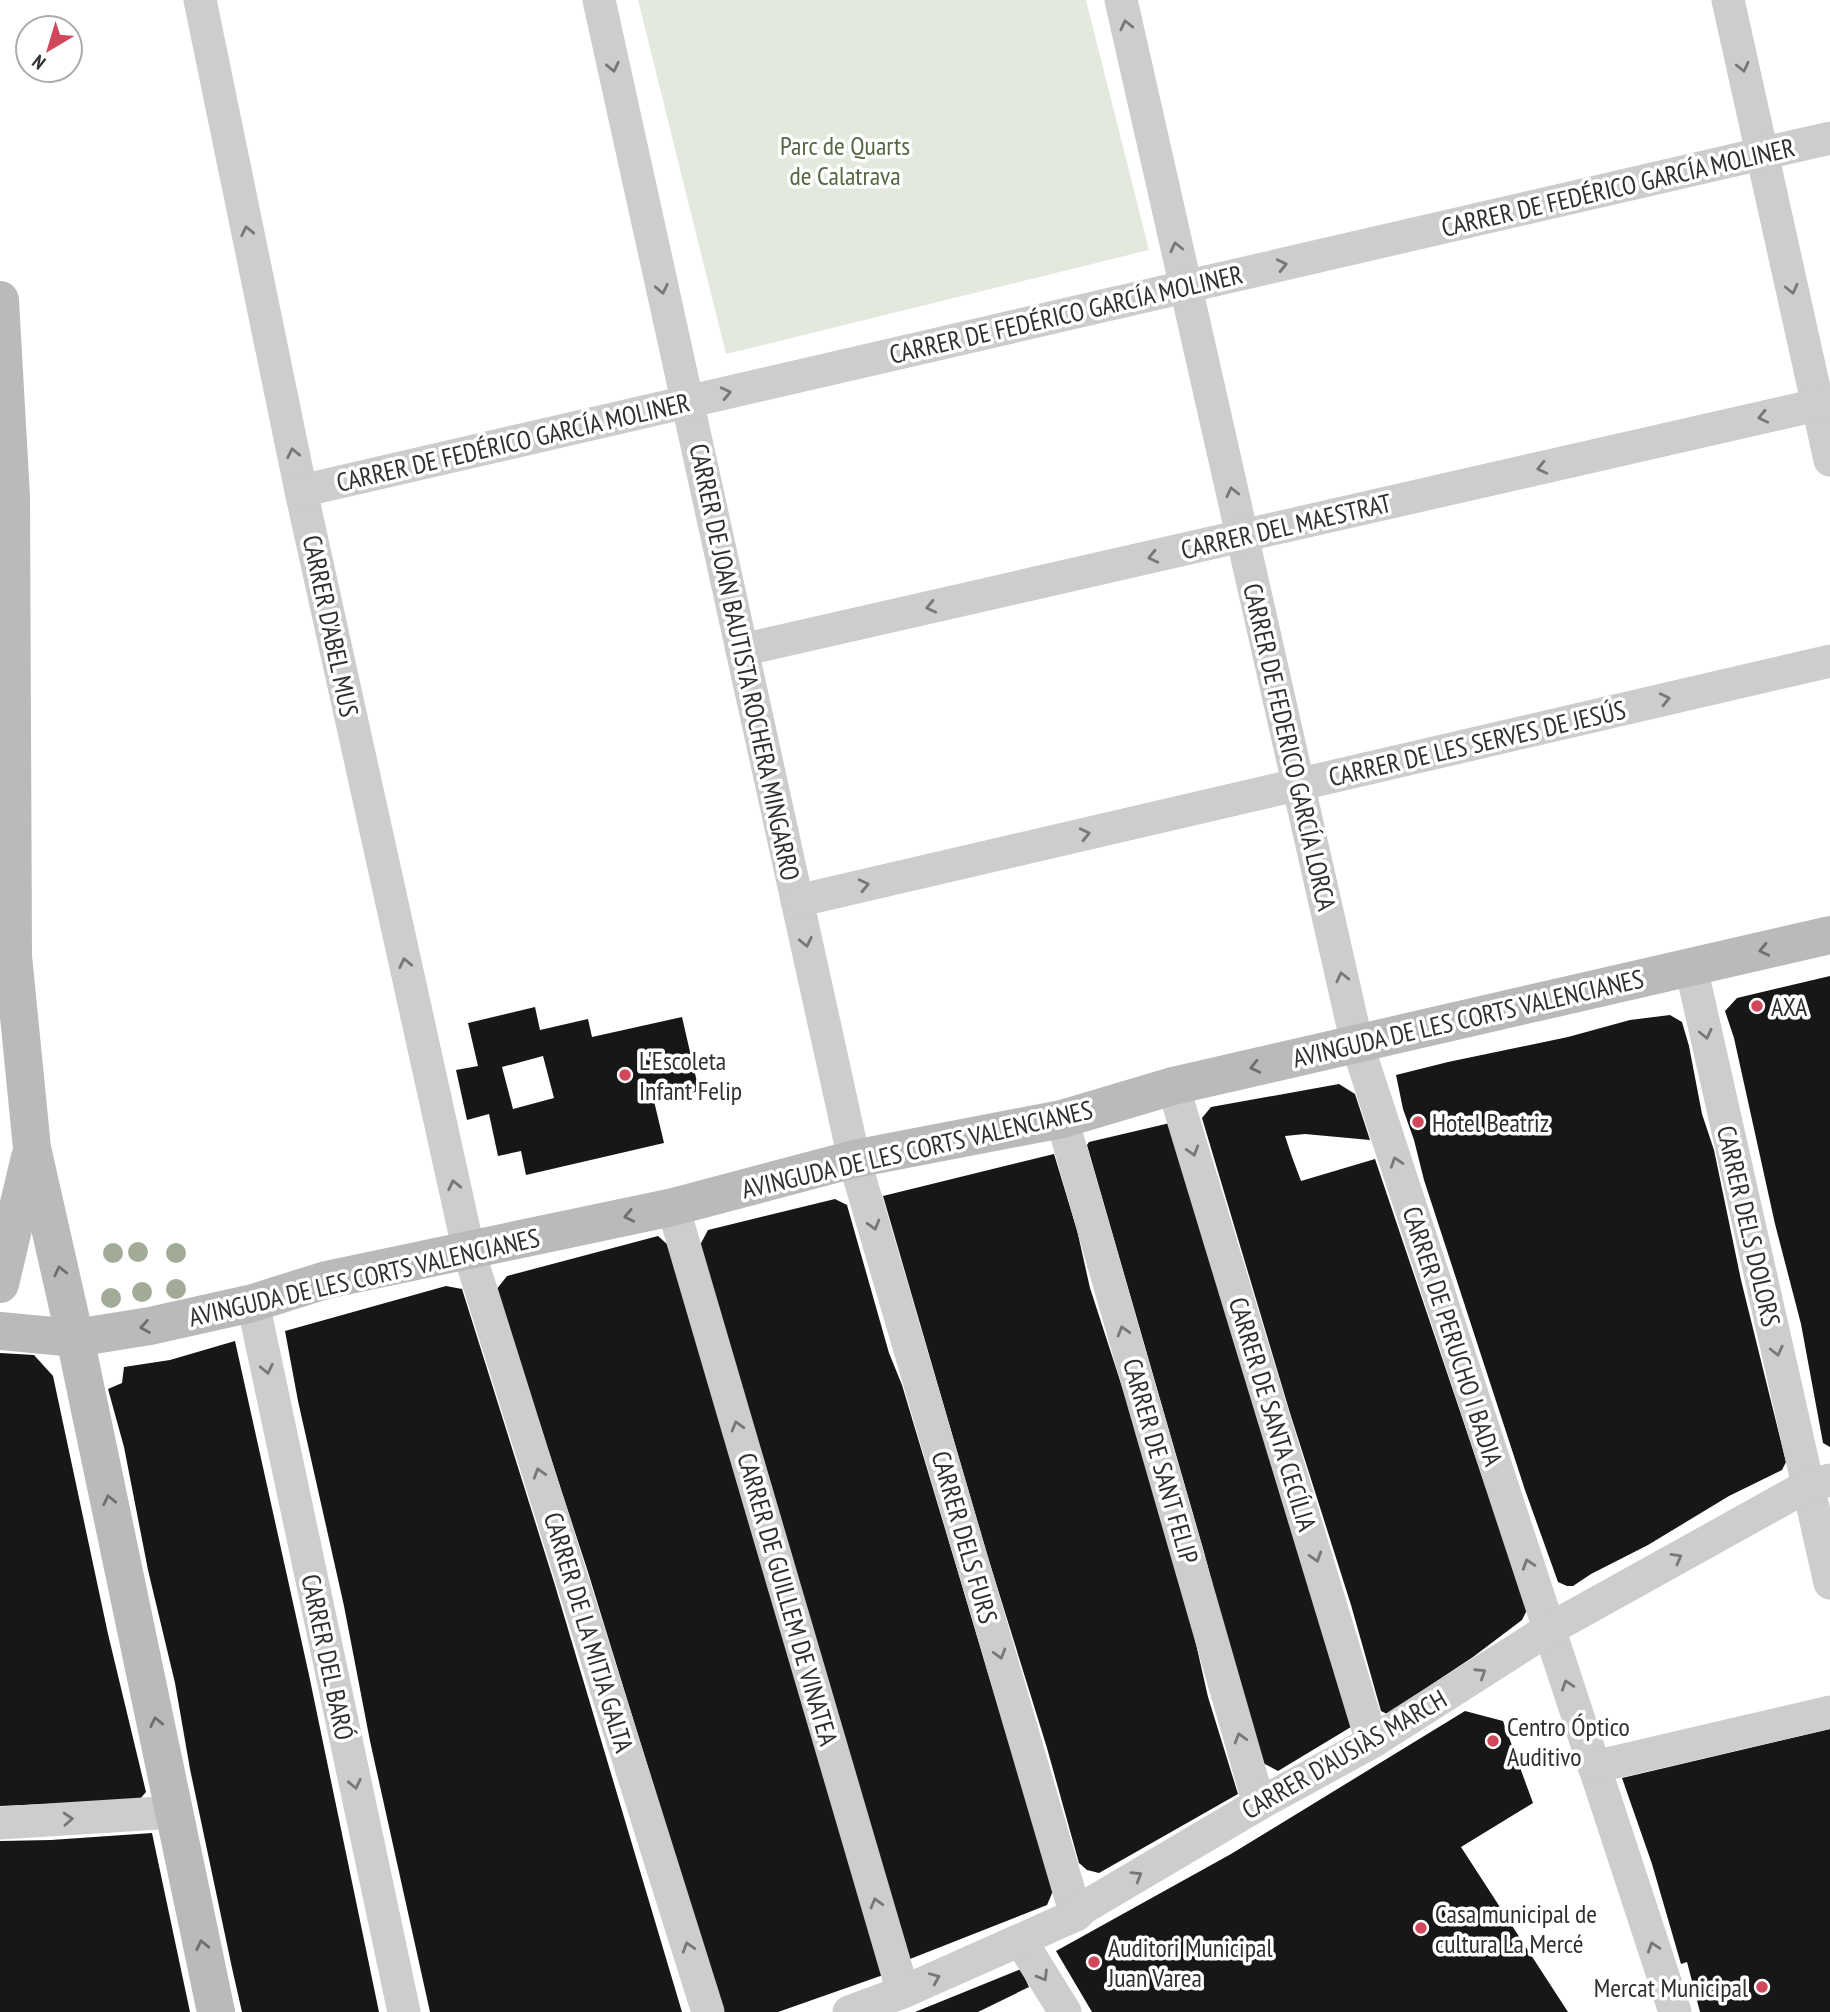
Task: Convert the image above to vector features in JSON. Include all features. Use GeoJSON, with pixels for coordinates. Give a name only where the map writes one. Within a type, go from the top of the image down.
{"type":"FeatureCollection","features":[{"type":"Feature","properties":{"kind":"street","name":"CARRER D'ABEL MUS"},"geometry":{"type":"LineString","coordinates":[[200,0],[301,491],[469,1251]]}},
{"type":"Feature","properties":{"kind":"street","name":"CARRER DE JOAN BAUTISTA ROCHERA MINGARRO"},"geometry":{"type":"LineString","coordinates":[[599,0],[854,1159]]}},
{"type":"Feature","properties":{"kind":"street","name":"CARRER DE FEDERICO GARCÍA LORCA"},"geometry":{"type":"LineString","coordinates":[[1121,0],[1357,1044]]}},
{"type":"Feature","properties":{"kind":"street"},"geometry":{"type":"LineString","coordinates":[[1728,0],[1762,154],[1824,403],[1830,460]]}},
{"type":"Feature","properties":{"kind":"street","name":"CARRER DE FEDÉRICO GARCÍA MOLINER"},"geometry":{"type":"LineString","coordinates":[[301,491],[1830,138]]}},
{"type":"Feature","properties":{"kind":"street"},"geometry":{"type":"LineString","coordinates":[[0,300],[11,497],[13,956],[32,1148],[75,1338],[216,2012]]}},
{"type":"Feature","properties":{"kind":"street","name":"CARRER DEL MAESTRAT"},"geometry":{"type":"LineString","coordinates":[[742,650],[1824,403]]}},
{"type":"Feature","properties":{"kind":"street","name":"CARRER DE LES SERVES DE JESÚS"},"geometry":{"type":"LineString","coordinates":[[797,901],[1830,661]]}},
{"type":"Feature","properties":{"kind":"street","name":"AVINGUDA DE LES CORTS VALENCIANES"},"geometry":{"type":"LineString","coordinates":[[0,1331],[75,1338],[150,1326],[253,1303],[326,1280],[673,1206],[854,1159],[1062,1119],[1174,1086],[1830,935]]}},
{"type":"Feature","properties":{"kind":"street","name":"CARRER DELS DOLORS"},"geometry":{"type":"LineString","coordinates":[[1691,967],[1818,1483],[1830,1583]]}},
{"type":"Feature","properties":{"kind":"street","name":"CARRER DE PERUCHO I BADIA"},"geometry":{"type":"LineString","coordinates":[[1357,1044],[1675,2012]]}},
{"type":"Feature","properties":{"kind":"street","name":"CARRER DE SANTA CECÍLIA"},"geometry":{"type":"LineString","coordinates":[[1174,1086],[1372,1742]]}},
{"type":"Feature","properties":{"kind":"street","name":"CARRER DE SANT FELIP"},"geometry":{"type":"LineString","coordinates":[[1062,1119],[1259,1804]]}},
{"type":"Feature","properties":{"kind":"street"},"geometry":{"type":"LineString","coordinates":[[0,1284],[32,1148]]}},
{"type":"Feature","properties":{"kind":"street","name":"CARRER DELS FURS"},"geometry":{"type":"LineString","coordinates":[[854,1159],[1076,1914]]}},
{"type":"Feature","properties":{"kind":"street","name":"CARRER DE GUILLEM DE VINATEA"},"geometry":{"type":"LineString","coordinates":[[673,1206],[902,1992]]}},
{"type":"Feature","properties":{"kind":"street","name":"CARRER DE LA MITJA GALTA"},"geometry":{"type":"LineString","coordinates":[[469,1251],[708,2012]]}},
{"type":"Feature","properties":{"kind":"street","name":"CARRER DEL BARÓ"},"geometry":{"type":"LineString","coordinates":[[253,1303],[404,2012]]}},
{"type":"Feature","properties":{"kind":"street","name":"CARRER D'AUSIÀS MARCH"},"geometry":{"type":"LineString","coordinates":[[849,2012],[1021,1941],[1076,1914],[1259,1804],[1372,1742],[1549,1629],[1818,1483]]}},
{"type":"Feature","properties":{"kind":"street"},"geometry":{"type":"LineString","coordinates":[[1594,1767],[1830,1712]]}},
{"type":"Feature","properties":{"kind":"street"},"geometry":{"type":"LineString","coordinates":[[0,1823],[175,1812]]}},
{"type":"Feature","properties":{"kind":"street"},"geometry":{"type":"LineString","coordinates":[[1021,1941],[1065,2012]]}},
{"type":"Feature","properties":{"kind":"green space","name":"Parc de Quarts de Calatrava"},"geometry":{"type":"Polygon","coordinates":[[[638,0],[1086,0],[1149,250],[726,354],[638,0]]]}},
{"type":"Feature","properties":{"kind":"building"},"geometry":{"type":"Polygon","coordinates":[[[1830,976],[1830,1447],[1823,1443],[1801,1324],[1775,1224],[1734,1038],[1725,1011],[1737,998],[1830,976]]]}},
{"type":"Feature","properties":{"kind":"building"},"geometry":{"type":"Polygon","coordinates":[[[535,1007],[540,1030],[588,1019],[592,1037],[682,1017],[699,1091],[654,1101],[664,1143],[526,1175],[521,1151],[498,1156],[489,1114],[467,1120],[456,1070],[478,1066],[468,1023],[535,1007]],[[543,1056],[502,1067],[513,1109],[554,1098],[543,1056]]]}},
{"type":"Feature","properties":{"kind":"building"},"geometry":{"type":"Polygon","coordinates":[[[1670,1015],[1682,1022],[1689,1046],[1702,1114],[1714,1150],[1741,1280],[1786,1462],[1782,1470],[1729,1496],[1573,1586],[1567,1586],[1558,1582],[1525,1490],[1424,1180],[1396,1075],[1568,1037],[1630,1020],[1670,1015]]]}},
{"type":"Feature","properties":{"kind":"building"},"geometry":{"type":"Polygon","coordinates":[[[1339,1084],[1355,1094],[1370,1140],[1305,1134],[1285,1136],[1292,1157],[1301,1181],[1375,1159],[1527,1610],[1522,1620],[1473,1657],[1387,1714],[1381,1711],[1202,1118],[1211,1107],[1339,1084]]]}},
{"type":"Feature","properties":{"kind":"building"},"geometry":{"type":"Polygon","coordinates":[[[1170,1123],[1351,1727],[1278,1771],[1259,1761],[1204,1552],[1087,1145],[1089,1142],[1170,1123]]]}},
{"type":"Feature","properties":{"kind":"building"},"geometry":{"type":"Polygon","coordinates":[[[1054,1154],[1077,1230],[1090,1288],[1139,1439],[1194,1635],[1208,1697],[1238,1794],[1099,1873],[1087,1870],[1079,1863],[883,1196],[1054,1154]]]}},
{"type":"Feature","properties":{"kind":"building"},"geometry":{"type":"Polygon","coordinates":[[[835,1199],[847,1205],[889,1353],[902,1385],[1053,1891],[1047,1905],[910,1959],[699,1247],[708,1230],[835,1199]]]}},
{"type":"Feature","properties":{"kind":"building"},"geometry":{"type":"Polygon","coordinates":[[[658,1236],[668,1245],[886,1974],[778,2012],[723,2012],[588,1572],[496,1290],[507,1276],[658,1236]]]}},
{"type":"Feature","properties":{"kind":"building"},"geometry":{"type":"Polygon","coordinates":[[[446,1286],[462,1289],[554,1582],[682,2012],[430,2012],[370,1741],[285,1331],[446,1286]]]}},
{"type":"Feature","properties":{"kind":"building"},"geometry":{"type":"Polygon","coordinates":[[[235,1341],[309,1675],[379,2012],[242,2012],[232,1968],[190,1769],[175,1683],[148,1570],[124,1447],[108,1389],[122,1383],[124,1367],[170,1360],[235,1341]]]}},
{"type":"Feature","properties":{"kind":"building"},"geometry":{"type":"Polygon","coordinates":[[[0,1353],[34,1355],[53,1376],[108,1634],[146,1792],[139,1800],[0,1806],[0,1353]]]}},
{"type":"Feature","properties":{"kind":"building"},"geometry":{"type":"Polygon","coordinates":[[[1465,1711],[1503,1721],[1533,1803],[1461,1847],[1568,2012],[1092,2012],[1056,1951],[1231,1854],[1465,1711]]]}},
{"type":"Feature","properties":{"kind":"building"},"geometry":{"type":"Polygon","coordinates":[[[1830,1729],[1830,2012],[1700,2012],[1687,1962],[1681,1964],[1652,1864],[1622,1778],[1830,1729]]]}},
{"type":"Feature","properties":{"kind":"building"},"geometry":{"type":"Polygon","coordinates":[[[152,1833],[190,2012],[0,2012],[0,1841],[152,1833]]]}},
{"type":"Feature","properties":{"kind":"building"},"geometry":{"type":"Polygon","coordinates":[[[1021,1969],[1029,1987],[978,2012],[915,2012],[1021,1969]]]}},
{"type":"Feature","properties":{"kind":"place","name":"AXA"},"geometry":{"type":"Point","coordinates":[1757,1006]}},
{"type":"Feature","properties":{"kind":"place","name":"L'Escoleta Infant Felip"},"geometry":{"type":"Point","coordinates":[625,1075]}},
{"type":"Feature","properties":{"kind":"place","name":"Hotel Beatriz"},"geometry":{"type":"Point","coordinates":[1418,1122]}},
{"type":"Feature","properties":{"kind":"place","name":"Centro Óptico Auditivo"},"geometry":{"type":"Point","coordinates":[1493,1741]}},
{"type":"Feature","properties":{"kind":"place","name":"Casa municipal de cultura La Mercé"},"geometry":{"type":"Point","coordinates":[1421,1928]}},
{"type":"Feature","properties":{"kind":"place","name":"Auditori Municipal Juan Varea"},"geometry":{"type":"Point","coordinates":[1094,1962]}},
{"type":"Feature","properties":{"kind":"place","name":"Mercat Municipal"},"geometry":{"type":"Point","coordinates":[1762,1987]}}]}
